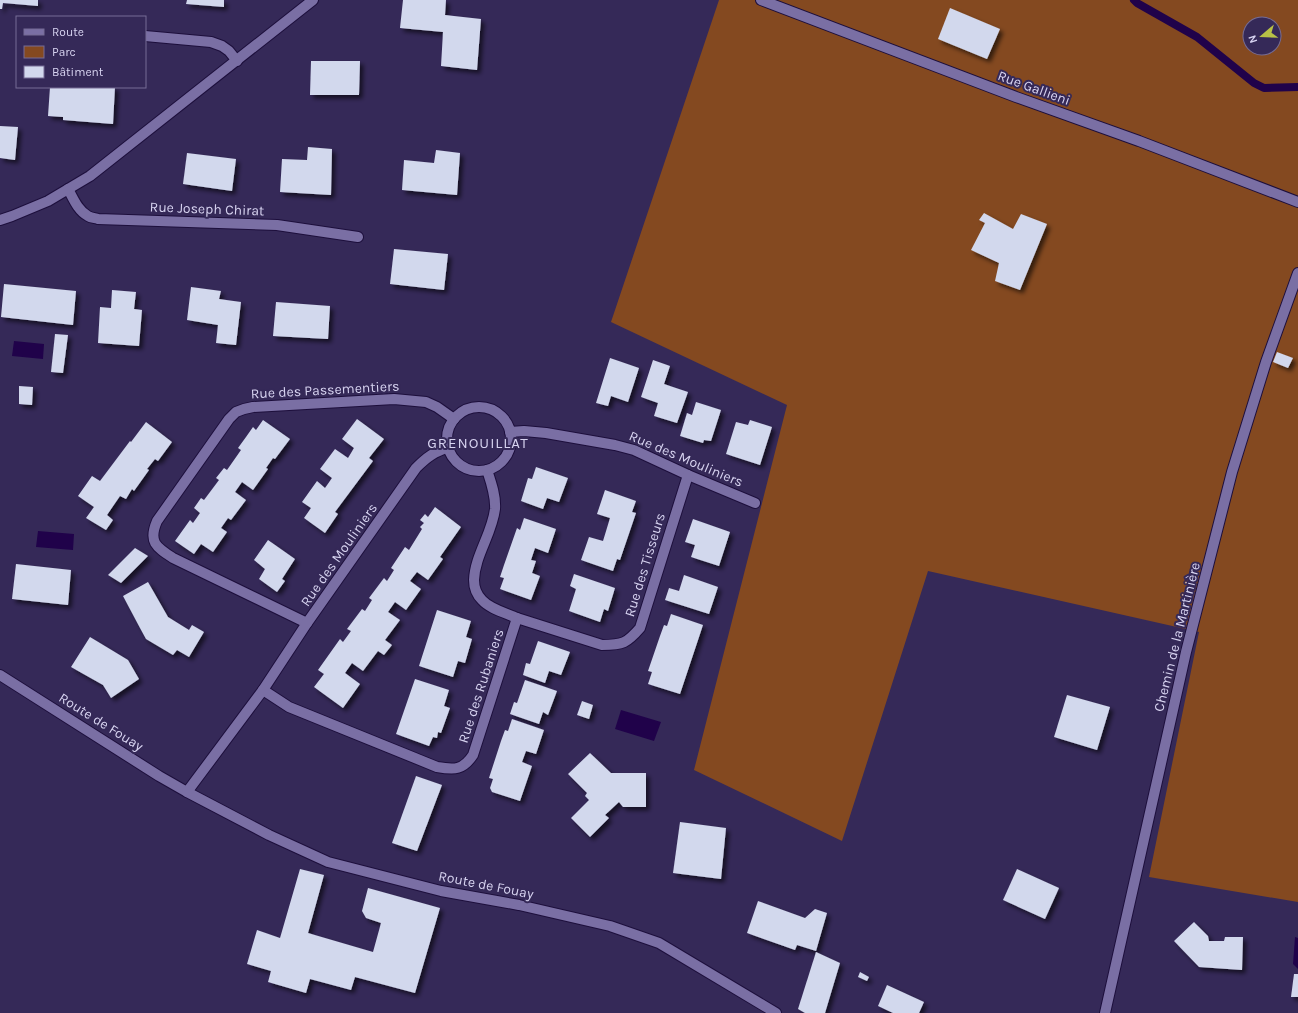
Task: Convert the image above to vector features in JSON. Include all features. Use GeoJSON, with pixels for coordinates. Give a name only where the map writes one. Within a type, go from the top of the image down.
{"type":"FeatureCollection","features":[{"type":"Feature","properties":{"kind":"street"},"geometry":{"type":"LineString","coordinates":[[0,220],[48,201],[90,176],[313,0]]}},
{"type":"Feature","properties":{"kind":"street","name":"Rue Gallieni"},"geometry":{"type":"LineString","coordinates":[[761,0],[1298,202]]}},
{"type":"Feature","properties":{"kind":"street"},"geometry":{"type":"LineString","coordinates":[[146,36],[211,42],[226,48],[237,61]]}},
{"type":"Feature","properties":{"kind":"street","name":"Rue Joseph Chirat"},"geometry":{"type":"LineString","coordinates":[[68,189],[76,204],[82,211],[89,217],[98,219],[277,225],[358,237]]}},
{"type":"Feature","properties":{"kind":"street","name":"Chemin de la Martinière"},"geometry":{"type":"LineString","coordinates":[[1105,1013],[1186,652],[1232,472],[1266,362],[1298,273]]}},
{"type":"Feature","properties":{"kind":"street","name":"Rue des Passementiers"},"geometry":{"type":"LineString","coordinates":[[307,623],[173,558],[154,542],[152,531],[157,521],[222,427],[236,412],[244,409],[394,399],[426,402],[437,407],[454,419]]}},
{"type":"Feature","properties":{"kind":"street"},"geometry":{"type":"LineString","coordinates":[[476,407],[493,410],[507,423],[510,432],[511,442],[504,460],[487,470],[477,471],[468,469],[459,464],[449,447],[449,428],[454,419],[460,413],[476,407]]}},
{"type":"Feature","properties":{"kind":"street","name":"Rue des Mouliniers"},"geometry":{"type":"LineString","coordinates":[[510,432],[524,431],[546,433],[615,445],[634,450],[688,475],[755,503]]}},
{"type":"Feature","properties":{"kind":"street","name":"Rue des Mouliniers"},"geometry":{"type":"LineString","coordinates":[[263,690],[307,623],[416,468],[425,458],[437,451],[449,447]]}},
{"type":"Feature","properties":{"kind":"street","name":"Rue des Rubaniers"},"geometry":{"type":"LineString","coordinates":[[263,690],[289,707],[438,767],[456,769],[462,767],[468,762],[473,755],[517,618],[495,609],[482,600],[476,591],[474,581],[476,566],[493,518],[495,508],[487,470]]}},
{"type":"Feature","properties":{"kind":"street","name":"Rue des Tisseurs"},"geometry":{"type":"LineString","coordinates":[[517,618],[602,645],[617,645],[629,640],[640,628],[688,475]]}},
{"type":"Feature","properties":{"kind":"street","name":"Route de Fouay"},"geometry":{"type":"LineString","coordinates":[[0,675],[159,776],[187,792],[269,835],[328,862],[441,891],[519,905],[610,926],[659,943],[776,1013]]}},
{"type":"Feature","properties":{"kind":"street"},"geometry":{"type":"LineString","coordinates":[[187,792],[263,690]]}},
{"type":"Feature","properties":{"kind":"green space"},"geometry":{"type":"Polygon","coordinates":[[[719,0],[1298,0],[1298,902],[1149,877],[1199,632],[928,571],[842,841],[694,770],[787,405],[611,322],[719,0]]]}},
{"type":"Feature","properties":{"kind":"shaded area"},"geometry":{"type":"Polygon","coordinates":[[[14,341],[44,344],[43,359],[12,356],[14,341]]]}},
{"type":"Feature","properties":{"kind":"shaded area"},"geometry":{"type":"Polygon","coordinates":[[[38,531],[74,534],[73,550],[36,547],[38,531]]]}},
{"type":"Feature","properties":{"kind":"shaded area"},"geometry":{"type":"Polygon","coordinates":[[[621,710],[661,722],[654,741],[615,729],[621,710]]]}},
{"type":"Feature","properties":{"kind":"shaded area"},"geometry":{"type":"Polygon","coordinates":[[[1295,937],[1298,938],[1298,969],[1293,964],[1295,937]]]}},
{"type":"Feature","properties":{"kind":"building"},"geometry":{"type":"Polygon","coordinates":[[[0,0],[38,0],[38,6],[3,3],[2,9],[0,9],[0,0]]]}},
{"type":"Feature","properties":{"kind":"building"},"geometry":{"type":"Polygon","coordinates":[[[187,0],[224,0],[224,7],[186,4],[187,0]]]}},
{"type":"Feature","properties":{"kind":"building"},"geometry":{"type":"Polygon","coordinates":[[[403,0],[446,0],[445,15],[481,19],[477,70],[441,66],[443,32],[400,28],[403,0]]]}},
{"type":"Feature","properties":{"kind":"building"},"geometry":{"type":"Polygon","coordinates":[[[950,8],[1000,29],[987,59],[938,39],[950,8]]]}},
{"type":"Feature","properties":{"kind":"building"},"geometry":{"type":"Polygon","coordinates":[[[311,61],[360,61],[359,95],[310,95],[311,61]]]}},
{"type":"Feature","properties":{"kind":"building"},"geometry":{"type":"Polygon","coordinates":[[[50,88],[115,88],[113,124],[63,120],[63,117],[48,116],[50,88]]]}},
{"type":"Feature","properties":{"kind":"building"},"geometry":{"type":"Polygon","coordinates":[[[0,126],[18,127],[15,160],[0,158],[0,126]]]}},
{"type":"Feature","properties":{"kind":"building"},"geometry":{"type":"Polygon","coordinates":[[[308,147],[332,149],[331,195],[280,192],[282,159],[307,160],[308,147]]]}},
{"type":"Feature","properties":{"kind":"building"},"geometry":{"type":"Polygon","coordinates":[[[436,150],[460,153],[457,195],[402,190],[404,160],[434,163],[436,150]]]}},
{"type":"Feature","properties":{"kind":"building"},"geometry":{"type":"Polygon","coordinates":[[[187,153],[236,159],[232,191],[183,184],[187,153]]]}},
{"type":"Feature","properties":{"kind":"building"},"geometry":{"type":"Polygon","coordinates":[[[984,213],[1013,229],[1021,214],[1047,224],[1020,290],[995,281],[999,263],[971,250],[985,223],[979,220],[984,213]]]}},
{"type":"Feature","properties":{"kind":"building"},"geometry":{"type":"Polygon","coordinates":[[[394,249],[448,254],[444,290],[390,284],[394,249]]]}},
{"type":"Feature","properties":{"kind":"building"},"geometry":{"type":"Polygon","coordinates":[[[4,284],[76,291],[73,325],[1,317],[4,284]]]}},
{"type":"Feature","properties":{"kind":"building"},"geometry":{"type":"Polygon","coordinates":[[[191,287],[221,291],[219,299],[241,302],[236,345],[216,343],[218,325],[187,320],[191,287]]]}},
{"type":"Feature","properties":{"kind":"building"},"geometry":{"type":"Polygon","coordinates":[[[112,290],[136,292],[134,309],[142,310],[139,346],[98,343],[100,307],[111,308],[112,290]]]}},
{"type":"Feature","properties":{"kind":"building"},"geometry":{"type":"Polygon","coordinates":[[[276,302],[330,306],[328,339],[273,336],[276,302]]]}},
{"type":"Feature","properties":{"kind":"building"},"geometry":{"type":"Polygon","coordinates":[[[55,334],[68,335],[63,373],[51,372],[55,334]]]}},
{"type":"Feature","properties":{"kind":"building"},"geometry":{"type":"Polygon","coordinates":[[[1277,352],[1293,358],[1288,368],[1273,362],[1277,352]]]}},
{"type":"Feature","properties":{"kind":"building"},"geometry":{"type":"Polygon","coordinates":[[[610,358],[639,368],[628,402],[611,396],[608,406],[596,403],[610,358]]]}},
{"type":"Feature","properties":{"kind":"building"},"geometry":{"type":"Polygon","coordinates":[[[653,360],[670,366],[664,384],[688,392],[677,423],[654,416],[658,403],[641,397],[653,360]]]}},
{"type":"Feature","properties":{"kind":"building"},"geometry":{"type":"Polygon","coordinates":[[[19,386],[33,387],[32,405],[19,404],[19,386]]]}},
{"type":"Feature","properties":{"kind":"building"},"geometry":{"type":"Polygon","coordinates":[[[696,402],[721,410],[711,441],[704,440],[703,443],[680,436],[687,413],[692,415],[696,402]]]}},
{"type":"Feature","properties":{"kind":"building"},"geometry":{"type":"Polygon","coordinates":[[[357,419],[384,439],[369,458],[373,461],[335,512],[338,514],[325,533],[304,518],[311,508],[302,502],[317,481],[325,488],[332,478],[320,469],[335,449],[348,458],[354,448],[342,439],[357,419]]]}},
{"type":"Feature","properties":{"kind":"building"},"geometry":{"type":"Polygon","coordinates":[[[263,420],[290,439],[275,459],[273,458],[266,468],[268,469],[253,490],[242,482],[235,492],[246,500],[231,520],[228,518],[221,528],[227,532],[213,552],[201,544],[194,554],[175,541],[190,520],[193,523],[200,513],[194,508],[201,498],[204,500],[219,480],[216,478],[224,468],[227,470],[241,450],[238,448],[253,427],[256,430],[263,420]]]}},
{"type":"Feature","properties":{"kind":"building"},"geometry":{"type":"Polygon","coordinates":[[[750,420],[772,427],[760,465],[726,454],[736,422],[748,425],[750,420]]]}},
{"type":"Feature","properties":{"kind":"building"},"geometry":{"type":"Polygon","coordinates":[[[146,422],[172,442],[158,461],[155,459],[147,469],[149,470],[134,491],[132,489],[126,499],[120,496],[107,515],[113,520],[106,530],[86,518],[94,507],[78,496],[92,476],[100,481],[146,422]]]}},
{"type":"Feature","properties":{"kind":"building"},"geometry":{"type":"Polygon","coordinates":[[[536,467],[568,478],[559,502],[547,498],[543,509],[521,501],[528,478],[532,479],[536,467]]]}},
{"type":"Feature","properties":{"kind":"building"},"geometry":{"type":"Polygon","coordinates":[[[605,490],[636,501],[632,512],[636,513],[620,560],[617,559],[613,571],[581,560],[589,537],[603,541],[610,518],[597,514],[605,490]]]}},
{"type":"Feature","properties":{"kind":"building"},"geometry":{"type":"Polygon","coordinates":[[[435,507],[461,527],[440,557],[443,559],[428,580],[417,572],[410,581],[421,589],[406,610],[395,602],[388,612],[400,620],[385,640],[392,645],[384,655],[378,651],[363,671],[352,663],[345,673],[360,684],[343,708],[314,687],[324,674],[318,670],[340,639],[343,642],[351,631],[347,629],[362,609],[365,611],[372,600],[369,598],[384,578],[387,581],[394,570],[391,568],[405,547],[409,550],[422,529],[420,527],[424,523],[420,520],[425,514],[428,517],[435,507]]]}},
{"type":"Feature","properties":{"kind":"building"},"geometry":{"type":"Polygon","coordinates":[[[524,518],[556,529],[548,553],[535,548],[531,560],[536,561],[532,573],[540,576],[531,600],[500,589],[504,578],[500,577],[504,565],[517,528],[520,530],[524,518]]]}},
{"type":"Feature","properties":{"kind":"building"},"geometry":{"type":"Polygon","coordinates":[[[693,519],[730,532],[719,566],[691,557],[695,545],[685,542],[693,519]]]}},
{"type":"Feature","properties":{"kind":"building"},"geometry":{"type":"Polygon","coordinates":[[[268,540],[295,559],[282,579],[285,581],[277,592],[259,579],[265,569],[254,560],[268,540]]]}},
{"type":"Feature","properties":{"kind":"building"},"geometry":{"type":"Polygon","coordinates":[[[135,548],[148,556],[121,583],[108,575],[135,548]]]}},
{"type":"Feature","properties":{"kind":"building"},"geometry":{"type":"Polygon","coordinates":[[[16,564],[71,570],[68,605],[12,599],[16,564]]]}},
{"type":"Feature","properties":{"kind":"building"},"geometry":{"type":"Polygon","coordinates":[[[574,574],[615,588],[608,611],[604,609],[600,622],[569,611],[576,589],[570,586],[574,574]]]}},
{"type":"Feature","properties":{"kind":"building"},"geometry":{"type":"Polygon","coordinates":[[[684,575],[718,587],[709,614],[665,600],[669,588],[679,591],[684,575]]]}},
{"type":"Feature","properties":{"kind":"building"},"geometry":{"type":"Polygon","coordinates":[[[148,582],[168,617],[189,630],[192,625],[204,632],[189,657],[177,650],[173,655],[146,639],[123,596],[148,582]]]}},
{"type":"Feature","properties":{"kind":"building"},"geometry":{"type":"Polygon","coordinates":[[[437,610],[471,621],[466,637],[472,639],[465,663],[458,661],[453,677],[419,666],[437,610]]]}},
{"type":"Feature","properties":{"kind":"building"},"geometry":{"type":"Polygon","coordinates":[[[671,614],[703,625],[680,694],[648,684],[652,672],[648,671],[664,625],[667,626],[671,614]]]}},
{"type":"Feature","properties":{"kind":"building"},"geometry":{"type":"Polygon","coordinates":[[[90,637],[128,660],[139,679],[111,698],[103,685],[71,667],[90,637]]]}},
{"type":"Feature","properties":{"kind":"building"},"geometry":{"type":"Polygon","coordinates":[[[538,641],[570,652],[561,675],[549,671],[545,683],[523,675],[526,663],[530,664],[538,641]]]}},
{"type":"Feature","properties":{"kind":"building"},"geometry":{"type":"Polygon","coordinates":[[[415,679],[449,690],[444,706],[450,708],[441,733],[438,732],[437,738],[433,737],[429,746],[396,734],[415,679]]]}},
{"type":"Feature","properties":{"kind":"building"},"geometry":{"type":"Polygon","coordinates":[[[525,680],[557,691],[548,715],[543,712],[539,724],[510,714],[514,702],[517,703],[525,680]]]}},
{"type":"Feature","properties":{"kind":"building"},"geometry":{"type":"Polygon","coordinates":[[[1067,695],[1110,707],[1097,750],[1054,737],[1067,695]]]}},
{"type":"Feature","properties":{"kind":"building"},"geometry":{"type":"Polygon","coordinates":[[[582,701],[593,705],[589,719],[577,715],[582,701]]]}},
{"type":"Feature","properties":{"kind":"building"},"geometry":{"type":"Polygon","coordinates":[[[512,719],[544,730],[536,754],[526,751],[522,762],[532,766],[520,801],[492,792],[490,788],[493,779],[489,778],[505,730],[508,731],[512,719]]]}},
{"type":"Feature","properties":{"kind":"building"},"geometry":{"type":"Polygon","coordinates":[[[590,753],[611,773],[646,773],[646,807],[623,807],[619,802],[605,815],[609,818],[590,837],[571,818],[589,800],[585,796],[587,793],[568,774],[590,753]]]}},
{"type":"Feature","properties":{"kind":"building"},"geometry":{"type":"Polygon","coordinates":[[[416,776],[442,785],[417,851],[392,843],[416,776]]]}},
{"type":"Feature","properties":{"kind":"building"},"geometry":{"type":"Polygon","coordinates":[[[680,822],[726,828],[721,879],[673,873],[680,822]]]}},
{"type":"Feature","properties":{"kind":"building"},"geometry":{"type":"Polygon","coordinates":[[[300,869],[324,875],[308,933],[373,952],[381,923],[366,918],[362,911],[368,888],[440,908],[415,993],[355,977],[351,990],[310,979],[306,993],[268,982],[271,971],[247,964],[257,930],[280,938],[300,869]]]}},
{"type":"Feature","properties":{"kind":"building"},"geometry":{"type":"Polygon","coordinates":[[[1017,869],[1059,888],[1045,919],[1003,900],[1017,869]]]}},
{"type":"Feature","properties":{"kind":"building"},"geometry":{"type":"Polygon","coordinates":[[[758,901],[805,918],[815,909],[827,913],[816,951],[797,945],[795,950],[747,933],[758,901]]]}},
{"type":"Feature","properties":{"kind":"building"},"geometry":{"type":"Polygon","coordinates":[[[1194,922],[1208,936],[1209,941],[1224,941],[1225,937],[1243,937],[1242,970],[1199,967],[1174,941],[1194,922]]]}},
{"type":"Feature","properties":{"kind":"building"},"geometry":{"type":"Polygon","coordinates":[[[816,952],[840,963],[825,1013],[805,1013],[798,1009],[816,952]]]}},
{"type":"Feature","properties":{"kind":"building"},"geometry":{"type":"Polygon","coordinates":[[[860,972],[869,977],[867,981],[858,977],[860,972]]]}},
{"type":"Feature","properties":{"kind":"building"},"geometry":{"type":"Polygon","coordinates":[[[1294,974],[1298,974],[1298,997],[1291,997],[1294,974]]]}},
{"type":"Feature","properties":{"kind":"building"},"geometry":{"type":"Polygon","coordinates":[[[887,985],[924,1002],[919,1013],[893,1013],[878,1006],[887,985]]]}},
{"type":"Feature","properties":{"kind":"waterway"},"geometry":{"type":"LineString","coordinates":[[1134,0],[1197,37],[1254,83],[1264,88],[1298,87]]}},
{"type":"Feature","properties":{"kind":"district","name":"GRENOUILLAT"},"geometry":{"type":"Point","coordinates":[478,443]}}]}
